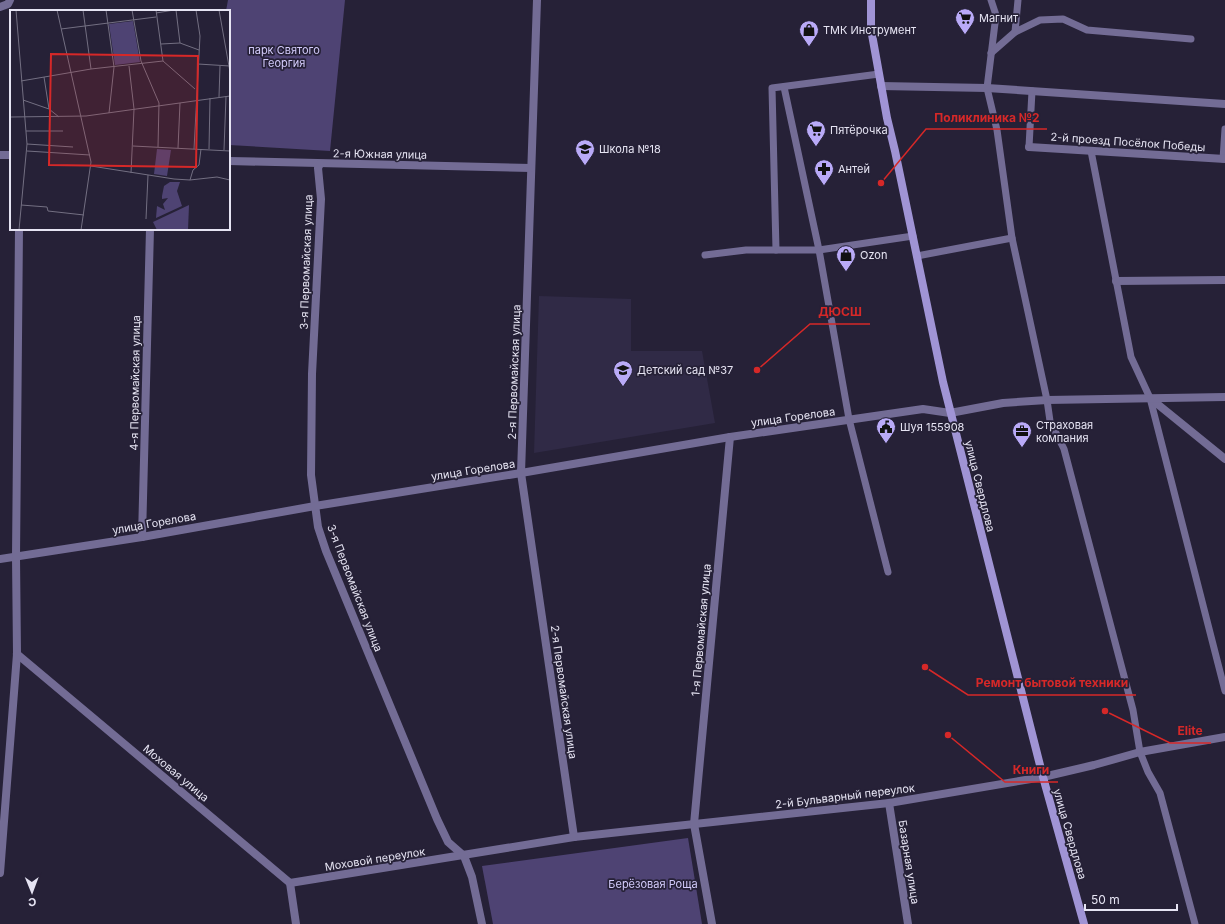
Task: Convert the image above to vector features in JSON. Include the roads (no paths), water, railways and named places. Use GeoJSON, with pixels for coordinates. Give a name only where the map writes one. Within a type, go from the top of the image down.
{"type":"FeatureCollection","features":[{"type":"Feature","properties":{"kind":"main road","name":"улица Свердлова"},"geometry":{"type":"LineString","coordinates":[[871,0],[870,29],[887,118],[950,413],[1043,777],[1084,924]]}},
{"type":"Feature","properties":{"kind":"street"},"geometry":{"type":"LineString","coordinates":[[0,7],[8,4],[10,0]]}},
{"type":"Feature","properties":{"kind":"street","name":"2-я Первомайская улица"},"geometry":{"type":"LineString","coordinates":[[536,0],[522,473],[574,837]]}},
{"type":"Feature","properties":{"kind":"street"},"geometry":{"type":"LineString","coordinates":[[881,86],[987,88],[1225,104]]}},
{"type":"Feature","properties":{"kind":"street","name":"2-й проезд Посёлок Победы"},"geometry":{"type":"LineString","coordinates":[[1029,147],[1224,159]]}},
{"type":"Feature","properties":{"kind":"street","name":"2-я Южная улица"},"geometry":{"type":"LineString","coordinates":[[230,161],[531,168]]}},
{"type":"Feature","properties":{"kind":"street","name":"3-я Первомайская улица"},"geometry":{"type":"LineString","coordinates":[[320,164],[318,168],[321,206],[312,374],[311,475],[318,527],[326,551],[437,819],[448,842],[464,856]]}},
{"type":"Feature","properties":{"kind":"street"},"geometry":{"type":"LineString","coordinates":[[0,874],[17,654],[16,557],[19,230]]}},
{"type":"Feature","properties":{"kind":"street","name":"4-я Первомайская улица"},"geometry":{"type":"LineString","coordinates":[[142,537],[150,230]]}},
{"type":"Feature","properties":{"kind":"street"},"geometry":{"type":"LineString","coordinates":[[1116,281],[1225,280]]}},
{"type":"Feature","properties":{"kind":"street","name":"улица Горелова"},"geometry":{"type":"LineString","coordinates":[[0,560],[730,437],[922,409],[950,413],[1003,403],[1047,400],[1225,397]]}},
{"type":"Feature","properties":{"kind":"street"},"geometry":{"type":"LineString","coordinates":[[1150,398],[1225,459]]}},
{"type":"Feature","properties":{"kind":"street","name":"1-я Первомайская улица"},"geometry":{"type":"LineString","coordinates":[[712,924],[694,824],[730,437]]}},
{"type":"Feature","properties":{"kind":"street","name":"Моховая улица"},"geometry":{"type":"LineString","coordinates":[[17,654],[290,883]]}},
{"type":"Feature","properties":{"kind":"street","name":"2-й Бульварный переулок"},"geometry":{"type":"LineString","coordinates":[[464,856],[574,837],[889,803],[1043,777],[1140,752],[1225,737]]}},
{"type":"Feature","properties":{"kind":"street","name":"Базарная улица"},"geometry":{"type":"LineString","coordinates":[[889,803],[908,924]]}},
{"type":"Feature","properties":{"kind":"street"},"geometry":{"type":"LineString","coordinates":[[464,856],[472,877],[482,924]]}},
{"type":"Feature","properties":{"kind":"street","name":"Моховой переулок"},"geometry":{"type":"LineString","coordinates":[[290,883],[464,856]]}},
{"type":"Feature","properties":{"kind":"street"},"geometry":{"type":"LineString","coordinates":[[290,883],[296,924]]}},
{"type":"Feature","properties":{"kind":"lane"},"geometry":{"type":"LineString","coordinates":[[991,0],[996,16],[987,88],[997,130],[1012,238],[1047,400],[1050,421],[1064,449],[1128,694],[1140,752],[1148,772],[1160,793],[1195,924]]}},
{"type":"Feature","properties":{"kind":"lane"},"geometry":{"type":"LineString","coordinates":[[1015,32],[1018,0]]}},
{"type":"Feature","properties":{"kind":"lane"},"geometry":{"type":"LineString","coordinates":[[992,54],[1015,32],[1040,20],[1063,19],[1087,30],[1191,39]]}},
{"type":"Feature","properties":{"kind":"lane"},"geometry":{"type":"LineString","coordinates":[[776,250],[772,88],[879,74]]}},
{"type":"Feature","properties":{"kind":"lane"},"geometry":{"type":"LineString","coordinates":[[784,87],[819,250],[850,419],[888,572]]}},
{"type":"Feature","properties":{"kind":"lane"},"geometry":{"type":"LineString","coordinates":[[1029,147],[1032,91]]}},
{"type":"Feature","properties":{"kind":"lane"},"geometry":{"type":"LineString","coordinates":[[1224,159],[1225,129]]}},
{"type":"Feature","properties":{"kind":"lane"},"geometry":{"type":"LineString","coordinates":[[1091,151],[1131,357],[1150,398],[1225,692]]}},
{"type":"Feature","properties":{"kind":"lane"},"geometry":{"type":"LineString","coordinates":[[705,255],[746,250],[819,250],[913,236]]}},
{"type":"Feature","properties":{"kind":"lane"},"geometry":{"type":"LineString","coordinates":[[917,256],[1012,238]]}},
{"type":"Feature","properties":{"kind":"place","name":"Магнит"},"geometry":{"type":"Point","coordinates":[965,35]}},
{"type":"Feature","properties":{"kind":"place","name":"ТМК Инструмент"},"geometry":{"type":"Point","coordinates":[809,47]}},
{"type":"Feature","properties":{"kind":"place","name":"Пятёрочка"},"geometry":{"type":"Point","coordinates":[816,147]}},
{"type":"Feature","properties":{"kind":"place","name":"Школа №18"},"geometry":{"type":"Point","coordinates":[585,166]}},
{"type":"Feature","properties":{"kind":"place","name":"Поликлиника №2"},"geometry":{"type":"Point","coordinates":[881,183]}},
{"type":"Feature","properties":{"kind":"place","name":"Антей"},"geometry":{"type":"Point","coordinates":[824,186]}},
{"type":"Feature","properties":{"kind":"place","name":"Ozon"},"geometry":{"type":"Point","coordinates":[846,272]}},
{"type":"Feature","properties":{"kind":"place","name":"ДЮСШ"},"geometry":{"type":"Point","coordinates":[757,370]}},
{"type":"Feature","properties":{"kind":"place","name":"Детский сад №37"},"geometry":{"type":"Point","coordinates":[623,387]}},
{"type":"Feature","properties":{"kind":"place","name":"Шуя 155908"},"geometry":{"type":"Point","coordinates":[886,444]}},
{"type":"Feature","properties":{"kind":"place","name":"Страховая компания"},"geometry":{"type":"Point","coordinates":[1022,448]}},
{"type":"Feature","properties":{"kind":"place","name":"Ремонт бытовой техники"},"geometry":{"type":"Point","coordinates":[925,667]}},
{"type":"Feature","properties":{"kind":"place","name":"Elite"},"geometry":{"type":"Point","coordinates":[1105,711]}},
{"type":"Feature","properties":{"kind":"place","name":"Книги"},"geometry":{"type":"Point","coordinates":[948,735]}},
{"type":"Feature","properties":{"kind":"park label","name":"парк Святого Георгия"},"geometry":{"type":"Point","coordinates":[284,56]}},
{"type":"Feature","properties":{"kind":"park label","name":"Берёзовая Роща"},"geometry":{"type":"Point","coordinates":[653,884]}}]}
